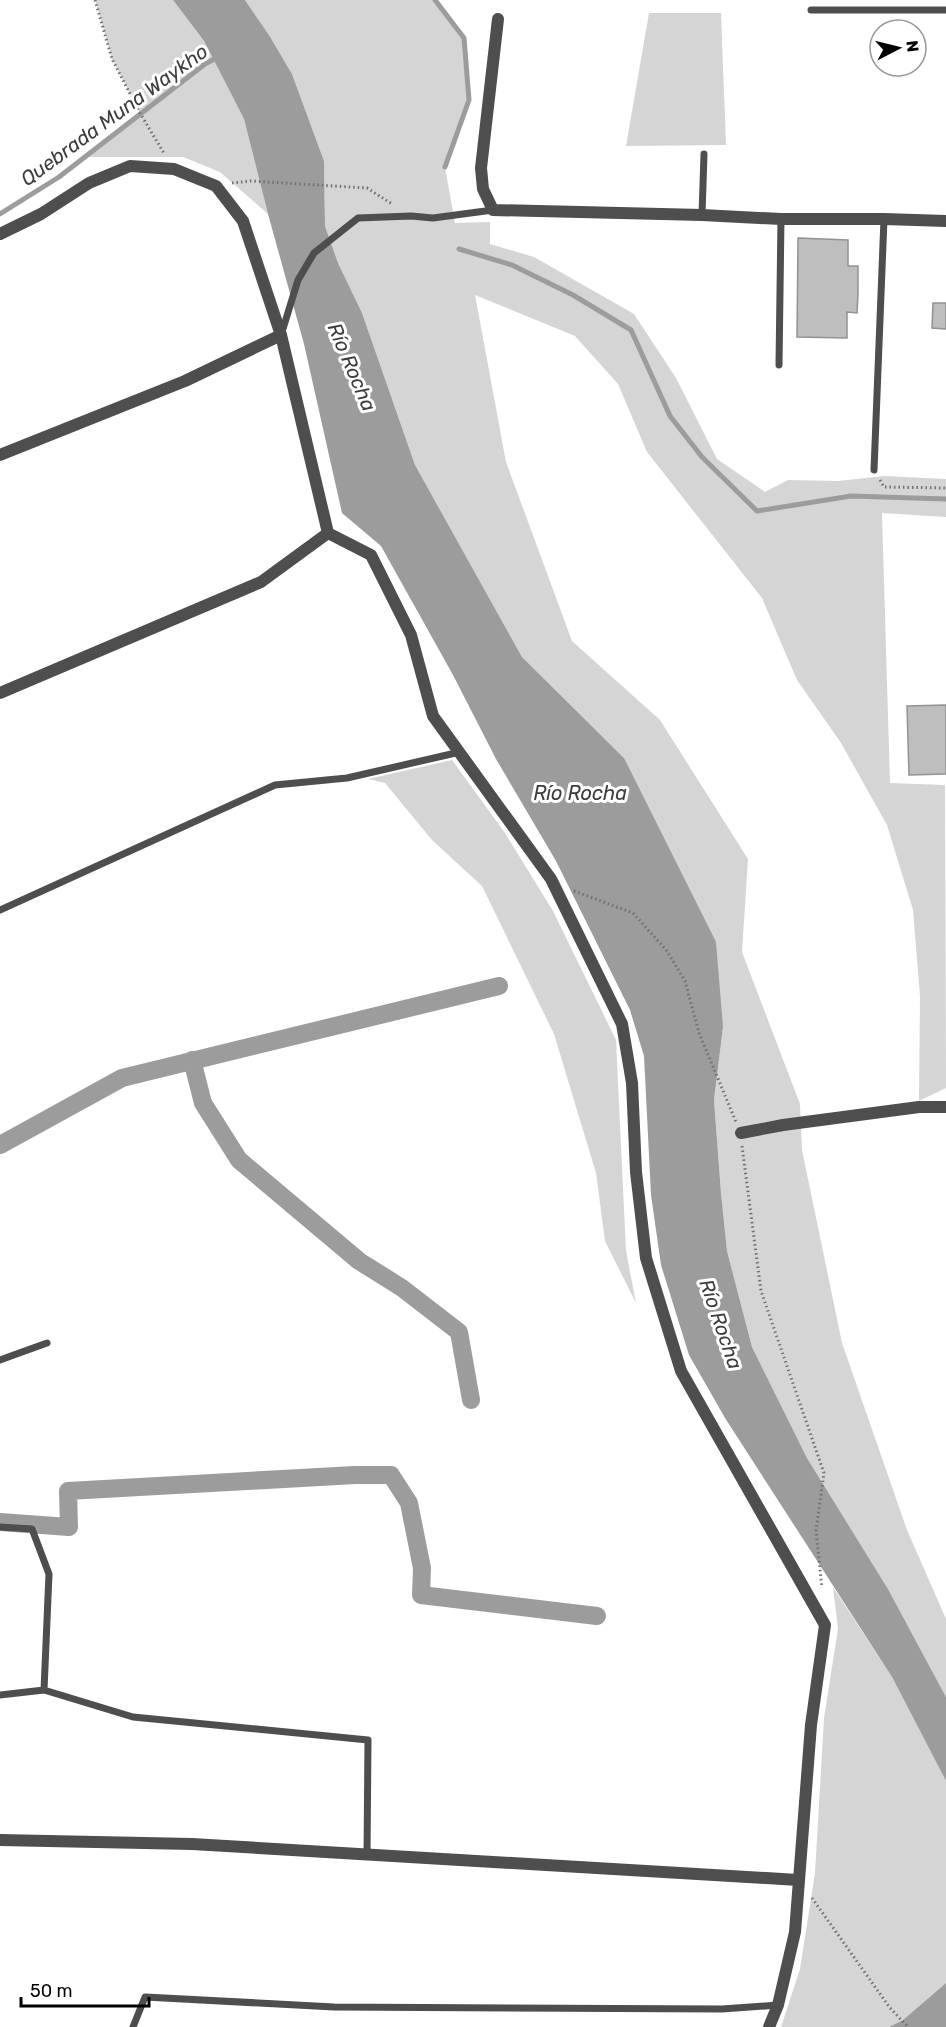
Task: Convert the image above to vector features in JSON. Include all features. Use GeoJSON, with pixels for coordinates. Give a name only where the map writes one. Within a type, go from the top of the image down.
{"type":"FeatureCollection","features":[{"type":"Feature","properties":{"kind":"street"},"geometry":{"type":"LineString","coordinates":[[498,19],[481,168],[483,189],[493,210],[781,219],[946,221]]}},
{"type":"Feature","properties":{"kind":"street"},"geometry":{"type":"LineString","coordinates":[[0,234],[41,214],[89,183],[130,166],[174,169],[216,186],[243,221],[282,335],[328,533],[371,555],[411,634],[433,716],[551,879],[622,1024],[632,1083],[636,1172],[646,1258],[681,1371],[825,1625],[810,1725],[795,1932],[778,2005],[769,2027]]}},
{"type":"Feature","properties":{"kind":"street"},"geometry":{"type":"LineString","coordinates":[[0,455],[185,381],[282,335]]}},
{"type":"Feature","properties":{"kind":"street"},"geometry":{"type":"LineString","coordinates":[[0,693],[261,582],[328,533]]}},
{"type":"Feature","properties":{"kind":"street"},"geometry":{"type":"LineString","coordinates":[[741,1133],[783,1125],[919,1107],[946,1107]]}},
{"type":"Feature","properties":{"kind":"street"},"geometry":{"type":"LineString","coordinates":[[0,1840],[192,1844],[798,1880]]}},
{"type":"Feature","properties":{"kind":"lane"},"geometry":{"type":"LineString","coordinates":[[811,10],[946,10]]}},
{"type":"Feature","properties":{"kind":"lane"},"geometry":{"type":"LineString","coordinates":[[702,215],[704,154]]}},
{"type":"Feature","properties":{"kind":"lane"},"geometry":{"type":"LineString","coordinates":[[282,335],[298,280],[314,254],[358,218],[411,216],[433,218],[493,210]]}},
{"type":"Feature","properties":{"kind":"lane"},"geometry":{"type":"LineString","coordinates":[[779,366],[781,219]]}},
{"type":"Feature","properties":{"kind":"lane"},"geometry":{"type":"LineString","coordinates":[[874,470],[884,219]]}},
{"type":"Feature","properties":{"kind":"lane"},"geometry":{"type":"LineString","coordinates":[[0,910],[275,785],[347,778],[460,752]]}},
{"type":"Feature","properties":{"kind":"lane"},"geometry":{"type":"LineString","coordinates":[[0,1360],[47,1343]]}},
{"type":"Feature","properties":{"kind":"lane"},"geometry":{"type":"LineString","coordinates":[[0,1527],[32,1529],[49,1574],[44,1690]]}},
{"type":"Feature","properties":{"kind":"lane"},"geometry":{"type":"LineString","coordinates":[[0,1695],[44,1690],[133,1717],[369,1740],[367,1855]]}},
{"type":"Feature","properties":{"kind":"lane"},"geometry":{"type":"LineString","coordinates":[[133,2027],[145,1997],[334,2007],[722,2009],[778,2005]]}},
{"type":"Feature","properties":{"kind":"path"},"geometry":{"type":"LineString","coordinates":[[95,0],[112,59],[140,113],[174,169]]}},
{"type":"Feature","properties":{"kind":"path"},"geometry":{"type":"LineString","coordinates":[[251,181],[367,188],[411,216]]}},
{"type":"Feature","properties":{"kind":"path"},"geometry":{"type":"LineString","coordinates":[[874,470],[884,487],[946,488]]}},
{"type":"Feature","properties":{"kind":"path"},"geometry":{"type":"LineString","coordinates":[[551,879],[580,894],[633,913],[667,951],[685,981],[699,1033],[741,1133],[761,1291],[824,1473],[816,1531],[822,1590]]}},
{"type":"Feature","properties":{"kind":"path"},"geometry":{"type":"LineString","coordinates":[[798,1880],[823,1911],[890,2008],[908,2027]]}},
{"type":"Feature","properties":{"kind":"shaded area"},"geometry":{"type":"Polygon","coordinates":[[[95,0],[173,0],[204,41],[244,119],[268,214],[220,172],[183,157],[84,157],[140,113],[112,59],[95,0]]]}},
{"type":"Feature","properties":{"kind":"shaded area"},"geometry":{"type":"Polygon","coordinates":[[[245,0],[435,0],[464,38],[469,100],[445,167],[455,223],[490,222],[490,244],[534,257],[634,314],[676,378],[717,459],[765,492],[788,480],[838,481],[884,476],[946,479],[946,517],[882,513],[890,783],[945,785],[946,1088],[919,1101],[920,996],[913,910],[887,825],[841,743],[797,680],[762,598],[647,452],[618,384],[575,336],[475,295],[506,462],[572,641],[660,720],[748,859],[742,952],[800,1104],[802,1150],[842,1343],[907,1530],[946,1619],[946,1697],[888,1589],[807,1458],[752,1347],[727,1251],[721,1193],[714,1100],[723,1027],[624,758],[522,657],[415,465],[362,313],[338,263],[325,226],[324,161],[292,74],[245,0]]]}},
{"type":"Feature","properties":{"kind":"shaded area"},"geometry":{"type":"Polygon","coordinates":[[[649,13],[721,13],[726,145],[626,146],[649,13]]]}},
{"type":"Feature","properties":{"kind":"shaded area"},"geometry":{"type":"Polygon","coordinates":[[[452,760],[505,833],[553,911],[616,1040],[626,1251],[636,1303],[605,1241],[596,1173],[554,1034],[482,886],[432,840],[385,783],[368,779],[452,760]]]}},
{"type":"Feature","properties":{"kind":"shaded area"},"geometry":{"type":"Polygon","coordinates":[[[833,1587],[892,1677],[946,1781],[946,1983],[903,2020],[889,2027],[781,2027],[800,1969],[815,1873],[824,1718],[838,1629],[833,1587]]]}},
{"type":"Feature","properties":{"kind":"water","name":"Río Rocha"},"geometry":{"type":"Polygon","coordinates":[[[173,0],[245,0],[292,74],[324,161],[325,226],[338,263],[362,313],[415,465],[522,657],[624,758],[716,942],[723,1027],[714,1100],[721,1193],[727,1251],[752,1347],[807,1458],[888,1589],[946,1697],[946,1781],[892,1677],[725,1418],[689,1355],[661,1265],[651,1195],[644,1056],[630,1010],[556,861],[496,759],[453,675],[381,546],[342,513],[304,344],[244,119],[204,41],[173,0]]]}},
{"type":"Feature","properties":{"kind":"water"},"geometry":{"type":"Polygon","coordinates":[[[946,1983],[946,2027],[889,2027],[903,2020],[946,1983]]]}},
{"type":"Feature","properties":{"kind":"building"},"geometry":{"type":"Polygon","coordinates":[[[798,238],[848,240],[848,266],[858,266],[858,294],[857,313],[847,312],[847,338],[797,337],[798,238]]]}},
{"type":"Feature","properties":{"kind":"building"},"geometry":{"type":"Polygon","coordinates":[[[933,303],[946,303],[946,329],[932,328],[933,303]]]}},
{"type":"Feature","properties":{"kind":"building"},"geometry":{"type":"Polygon","coordinates":[[[946,705],[946,774],[909,775],[907,706],[946,705]]]}},
{"type":"Feature","properties":{"kind":"waterway"},"geometry":{"type":"LineString","coordinates":[[435,0],[464,38],[469,100],[445,167]]}},
{"type":"Feature","properties":{"kind":"waterway","name":"Quebrada Muna Waykho"},"geometry":{"type":"LineString","coordinates":[[0,214],[59,177],[205,64],[220,56]]}},
{"type":"Feature","properties":{"kind":"waterway"},"geometry":{"type":"LineString","coordinates":[[459,249],[512,265],[573,295],[631,330],[670,416],[702,457],[757,511],[851,496],[946,499]]}},
{"type":"Feature","properties":{"kind":"waterway"},"geometry":{"type":"LineString","coordinates":[[0,1145],[122,1078],[499,986]]}},
{"type":"Feature","properties":{"kind":"waterway"},"geometry":{"type":"LineString","coordinates":[[192,1060],[203,1103],[239,1160],[359,1261],[402,1288],[459,1332],[471,1400]]}},
{"type":"Feature","properties":{"kind":"waterway"},"geometry":{"type":"LineString","coordinates":[[0,1522],[69,1527],[68,1491],[391,1475],[409,1503],[422,1568],[421,1595],[597,1616]]}}]}
